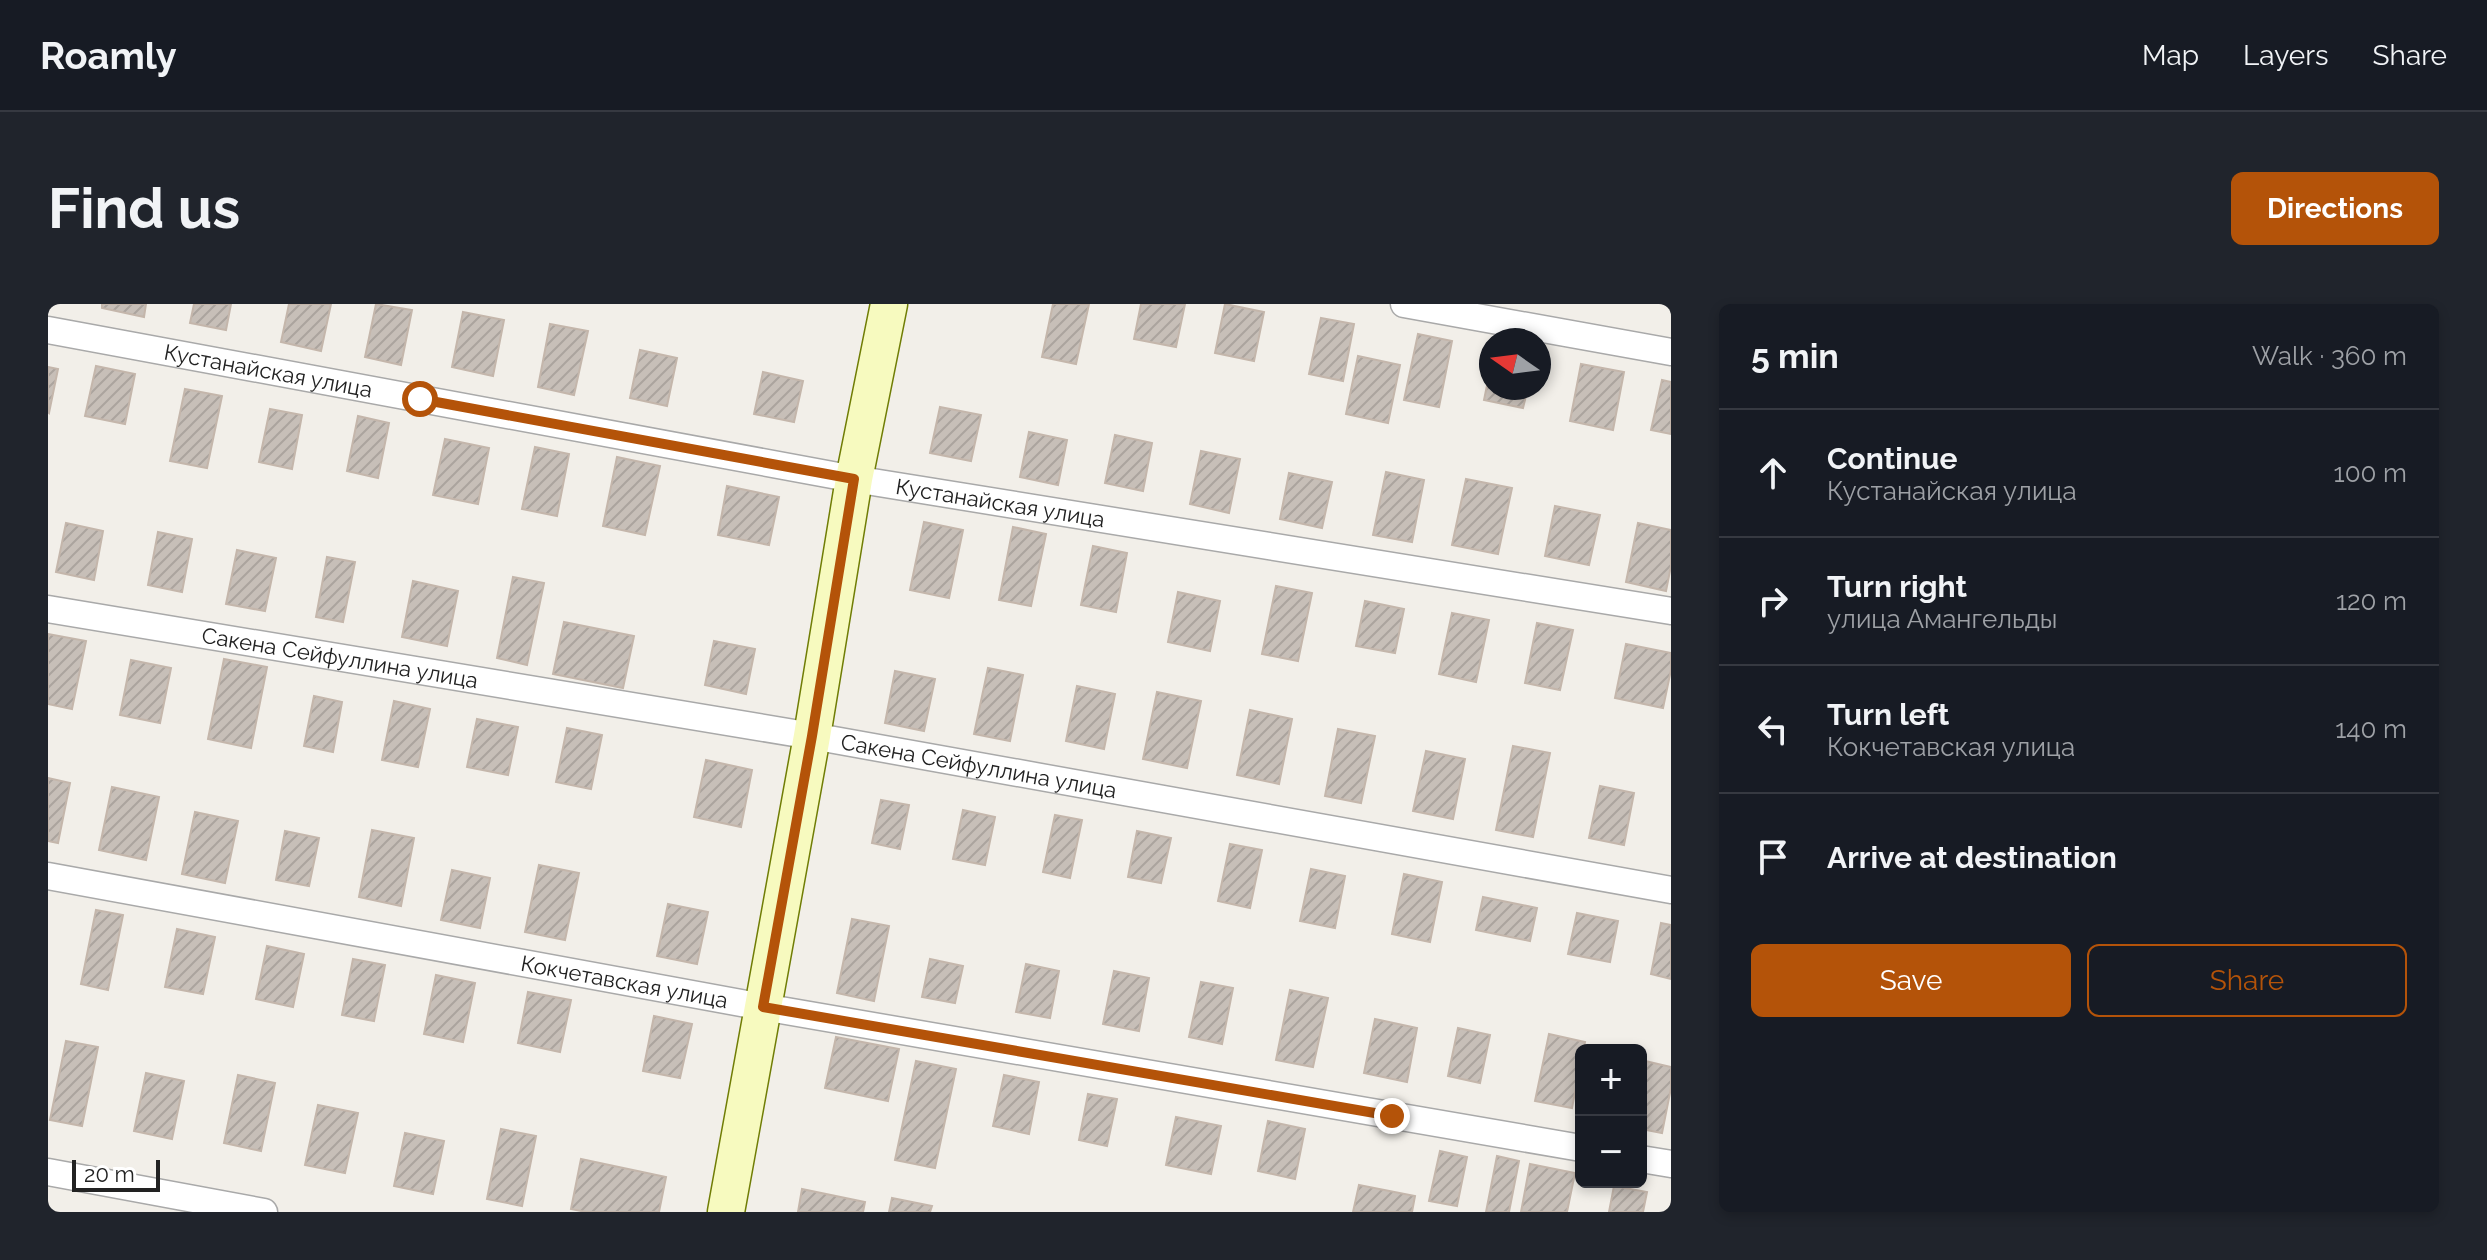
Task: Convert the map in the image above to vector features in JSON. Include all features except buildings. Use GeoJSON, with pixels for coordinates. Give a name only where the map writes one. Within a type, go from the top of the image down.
{"type":"FeatureCollection","features":[{"type":"Feature","properties":{"kind":"main road"},"geometry":{"type":"LineString","coordinates":[[726,1212],[812,736],[854,479],[889,304]]}},
{"type":"Feature","properties":{"kind":"street"},"geometry":{"type":"LineString","coordinates":[[1404,304],[1671,352]]}},
{"type":"Feature","properties":{"kind":"street","name":"Кустанайская улица"},"geometry":{"type":"LineString","coordinates":[[48,330],[854,479],[1671,611]]}},
{"type":"Feature","properties":{"kind":"street","name":"Сакена Сейфуллина улица"},"geometry":{"type":"LineString","coordinates":[[48,609],[812,736],[1671,890]]}},
{"type":"Feature","properties":{"kind":"street","name":"Кокчетавская улица"},"geometry":{"type":"LineString","coordinates":[[48,876],[763,1007],[1575,1147]]}},
{"type":"Feature","properties":{"kind":"street"},"geometry":{"type":"LineString","coordinates":[[1647,1160],[1671,1164]]}},
{"type":"Feature","properties":{"kind":"street"},"geometry":{"type":"LineString","coordinates":[[48,1172],[264,1212]]}},
{"type":"Feature","properties":{"kind":"route"},"geometry":{"type":"LineString","coordinates":[[420,399],[854,479],[763,1007],[1392,1116]]}}]}
